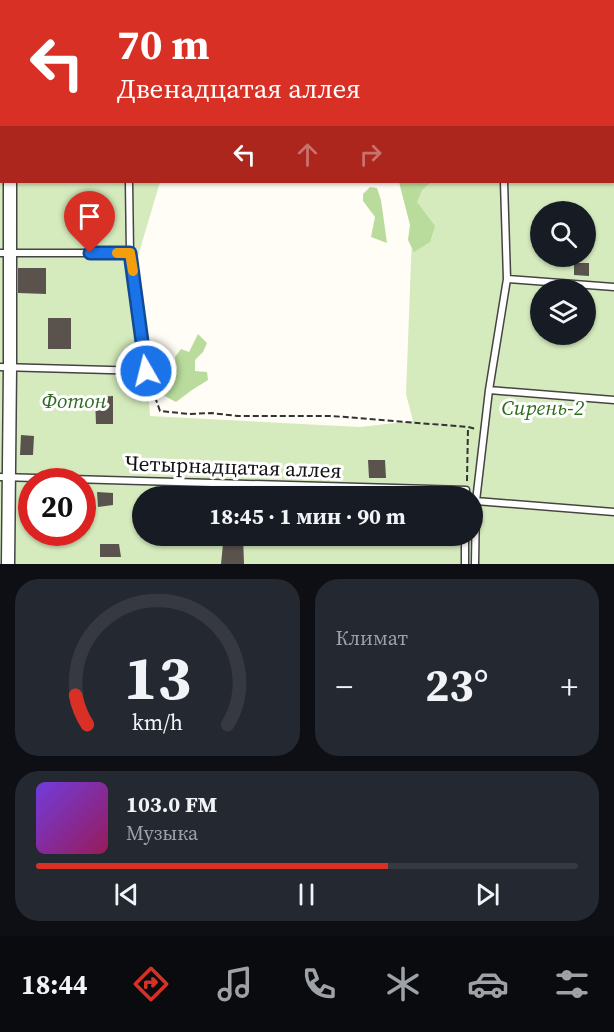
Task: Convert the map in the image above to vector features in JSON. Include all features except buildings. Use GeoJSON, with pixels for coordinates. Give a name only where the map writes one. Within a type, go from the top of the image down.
{"type":"FeatureCollection","features":[{"type":"Feature","properties":{"kind":"street"},"geometry":{"type":"LineString","coordinates":[[8,564],[4,477],[5,253],[10,183]]}},
{"type":"Feature","properties":{"kind":"lane"},"geometry":{"type":"LineString","coordinates":[[5,368],[146,371],[130,253],[129,183]]}},
{"type":"Feature","properties":{"kind":"lane"},"geometry":{"type":"LineString","coordinates":[[478,486],[489,390],[507,279],[504,183]]}},
{"type":"Feature","properties":{"kind":"lane"},"geometry":{"type":"LineString","coordinates":[[5,253],[130,253]]}},
{"type":"Feature","properties":{"kind":"lane"},"geometry":{"type":"LineString","coordinates":[[507,279],[614,287]]}},
{"type":"Feature","properties":{"kind":"lane"},"geometry":{"type":"LineString","coordinates":[[489,390],[614,400]]}},
{"type":"Feature","properties":{"kind":"lane","name":"Четырнадцатая аллея"},"geometry":{"type":"LineString","coordinates":[[4,477],[264,486]]}},
{"type":"Feature","properties":{"kind":"lane"},"geometry":{"type":"LineString","coordinates":[[483,502],[614,512]]}},
{"type":"Feature","properties":{"kind":"lane"},"geometry":{"type":"LineString","coordinates":[[465,546],[465,564]]}},
{"type":"Feature","properties":{"kind":"lane"},"geometry":{"type":"LineString","coordinates":[[475,546],[475,564]]}},
{"type":"Feature","properties":{"kind":"path"},"geometry":{"type":"LineString","coordinates":[[146,371],[160,411],[189,414],[211,412],[238,416],[332,416],[468,427],[475,430],[485,424]]}},
{"type":"Feature","properties":{"kind":"path"},"geometry":{"type":"LineString","coordinates":[[467,486],[468,427]]}},
{"type":"Feature","properties":{"kind":"green space"},"geometry":{"type":"Polygon","coordinates":[[[0,183],[160,183],[138,256],[150,416],[360,427],[413,421],[406,394],[414,183],[614,183],[614,564],[0,564],[0,183]]]}},
{"type":"Feature","properties":{"kind":"green space"},"geometry":{"type":"Polygon","coordinates":[[[399,183],[430,183],[422,190],[417,202],[435,226],[430,242],[414,252],[408,240],[410,225],[399,183]]]}},
{"type":"Feature","properties":{"kind":"green space"},"geometry":{"type":"Polygon","coordinates":[[[370,187],[377,188],[381,200],[387,243],[371,237],[375,217],[363,201],[363,194],[370,187]]]}},
{"type":"Feature","properties":{"kind":"green space"},"geometry":{"type":"Polygon","coordinates":[[[198,334],[207,343],[203,352],[195,360],[195,371],[207,372],[208,380],[176,402],[159,393],[177,370],[175,357],[181,349],[189,352],[198,334]]]}},
{"type":"Feature","properties":{"kind":"slow traffic"},"geometry":{"type":"LineString","coordinates":[[117,253],[130,253],[133,271]]}},
{"type":"Feature","properties":{"kind":"route"},"geometry":{"type":"LineString","coordinates":[[90,253],[130,253],[146,371]]}},
{"type":"Feature","properties":{"kind":"park label","name":"Фотон"},"geometry":{"type":"Point","coordinates":[74,401]}},
{"type":"Feature","properties":{"kind":"park label","name":"Сирень-2"},"geometry":{"type":"Point","coordinates":[543,408]}}]}
